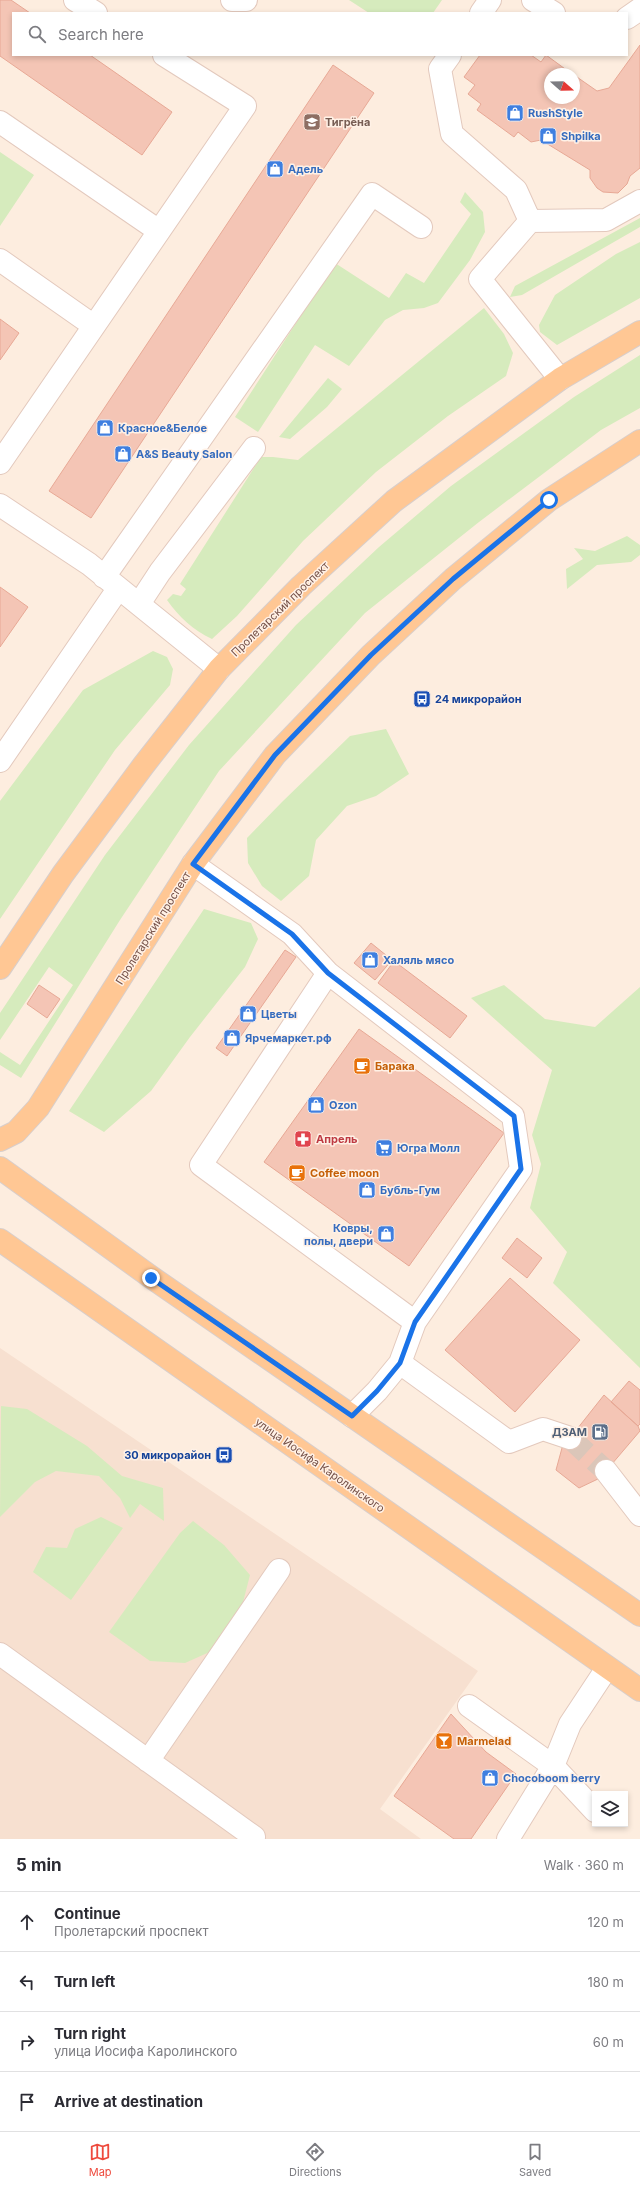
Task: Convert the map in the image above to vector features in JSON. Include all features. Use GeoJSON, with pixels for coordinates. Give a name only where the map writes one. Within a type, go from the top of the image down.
{"type":"FeatureCollection","features":[{"type":"Feature","properties":{"kind":"main road","name":"Пролетарский проспект"},"geometry":{"type":"LineString","coordinates":[[0,968],[63,874],[219,669],[301,586],[394,502],[560,379],[640,332]]}},
{"type":"Feature","properties":{"kind":"main road","name":"Пролетарский проспект"},"geometry":{"type":"LineString","coordinates":[[0,1140],[16,1132],[38,1108],[193,864],[275,755],[371,655],[453,579],[549,500],[640,441]]}},
{"type":"Feature","properties":{"kind":"main road"},"geometry":{"type":"LineString","coordinates":[[0,1168],[151,1278],[640,1615]]}},
{"type":"Feature","properties":{"kind":"main road","name":"улица Иосифа Каролинского"},"geometry":{"type":"LineString","coordinates":[[0,1240],[640,1690]]}},
{"type":"Feature","properties":{"kind":"lane"},"geometry":{"type":"LineString","coordinates":[[75,0],[94,12]]}},
{"type":"Feature","properties":{"kind":"lane"},"geometry":{"type":"LineString","coordinates":[[232,0],[246,0]]}},
{"type":"Feature","properties":{"kind":"lane"},"geometry":{"type":"LineString","coordinates":[[482,12],[490,0]]}},
{"type":"Feature","properties":{"kind":"lane"},"geometry":{"type":"LineString","coordinates":[[533,0],[552,12]]}},
{"type":"Feature","properties":{"kind":"lane"},"geometry":{"type":"LineString","coordinates":[[628,17],[640,10]]}},
{"type":"Feature","properties":{"kind":"lane"},"geometry":{"type":"LineString","coordinates":[[0,463],[245,106],[166,56]]}},
{"type":"Feature","properties":{"kind":"lane"},"geometry":{"type":"LineString","coordinates":[[449,56],[440,69],[452,134],[516,190],[530,221]]}},
{"type":"Feature","properties":{"kind":"lane"},"geometry":{"type":"LineString","coordinates":[[0,122],[160,231]]}},
{"type":"Feature","properties":{"kind":"lane"},"geometry":{"type":"LineString","coordinates":[[0,761],[111,583],[372,194],[421,227]]}},
{"type":"Feature","properties":{"kind":"lane"},"geometry":{"type":"LineString","coordinates":[[560,379],[480,279],[530,221],[606,220],[640,201]]}},
{"type":"Feature","properties":{"kind":"lane"},"geometry":{"type":"LineString","coordinates":[[0,260],[94,326]]}},
{"type":"Feature","properties":{"kind":"lane"},"geometry":{"type":"LineString","coordinates":[[139,604],[160,572],[254,448]]}},
{"type":"Feature","properties":{"kind":"lane"},"geometry":{"type":"LineString","coordinates":[[0,504],[89,564],[219,669]]}},
{"type":"Feature","properties":{"kind":"lane"},"geometry":{"type":"LineString","coordinates":[[193,864],[292,934],[328,973],[514,1116],[521,1169],[415,1322],[400,1363],[377,1391],[352,1416]]}},
{"type":"Feature","properties":{"kind":"lane"},"geometry":{"type":"LineString","coordinates":[[328,973],[201,1165],[415,1322]]}},
{"type":"Feature","properties":{"kind":"lane"},"geometry":{"type":"LineString","coordinates":[[400,1363],[509,1442],[543,1429],[570,1438]]}},
{"type":"Feature","properties":{"kind":"lane"},"geometry":{"type":"LineString","coordinates":[[606,1471],[640,1515]]}},
{"type":"Feature","properties":{"kind":"lane"},"geometry":{"type":"LineString","coordinates":[[148,1761],[278,1570]]}},
{"type":"Feature","properties":{"kind":"lane"},"geometry":{"type":"LineString","coordinates":[[0,1654],[254,1837]]}},
{"type":"Feature","properties":{"kind":"lane"},"geometry":{"type":"LineString","coordinates":[[508,1839],[553,1766],[570,1724],[607,1668]]}},
{"type":"Feature","properties":{"kind":"lane"},"geometry":{"type":"LineString","coordinates":[[469,1706],[553,1766],[592,1808]]}},
{"type":"Feature","properties":{"kind":"shaded area"},"geometry":{"type":"Polygon","coordinates":[[[0,1348],[478,1671],[380,1809],[421,1839],[0,1839],[0,1348]]]}},
{"type":"Feature","properties":{"kind":"green space"},"geometry":{"type":"Polygon","coordinates":[[[349,0],[442,0],[434,12],[367,12],[349,0]]]}},
{"type":"Feature","properties":{"kind":"green space"},"geometry":{"type":"Polygon","coordinates":[[[0,152],[34,175],[0,226],[0,152]]]}},
{"type":"Feature","properties":{"kind":"green space"},"geometry":{"type":"Polygon","coordinates":[[[465,192],[483,212],[485,232],[470,260],[438,303],[424,308],[403,310],[385,320],[349,366],[315,345],[258,432],[235,417],[335,263],[389,298],[406,273],[424,283],[471,214],[460,202],[465,192]]]}},
{"type":"Feature","properties":{"kind":"green space"},"geometry":{"type":"Polygon","coordinates":[[[640,218],[640,227],[522,295],[510,297],[515,286],[640,218]]]}},
{"type":"Feature","properties":{"kind":"green space"},"geometry":{"type":"Polygon","coordinates":[[[640,242],[640,298],[557,345],[540,332],[539,325],[555,295],[616,254],[640,242]]]}},
{"type":"Feature","properties":{"kind":"green space"},"geometry":{"type":"Polygon","coordinates":[[[484,308],[504,334],[513,353],[506,376],[448,416],[376,472],[303,541],[237,616],[212,639],[199,632],[176,612],[167,600],[173,594],[181,596],[186,589],[180,584],[261,457],[298,460],[484,308]]]}},
{"type":"Feature","properties":{"kind":"green space"},"geometry":{"type":"Polygon","coordinates":[[[640,355],[640,408],[601,430],[479,522],[365,613],[219,771],[120,920],[21,1078],[0,1065],[0,1052],[20,1065],[73,985],[49,967],[0,1040],[0,1013],[105,855],[189,745],[296,625],[379,547],[451,486],[574,397],[640,355]]]}},
{"type":"Feature","properties":{"kind":"green space"},"geometry":{"type":"Polygon","coordinates":[[[328,378],[342,389],[327,407],[290,439],[279,437],[328,378]]]}},
{"type":"Feature","properties":{"kind":"green space"},"geometry":{"type":"Polygon","coordinates":[[[627,536],[640,545],[640,555],[631,562],[597,565],[567,589],[566,569],[583,559],[574,548],[595,551],[627,536]]]}},
{"type":"Feature","properties":{"kind":"green space"},"geometry":{"type":"Polygon","coordinates":[[[153,651],[167,657],[173,669],[170,685],[115,750],[0,919],[0,801],[83,690],[153,651]]]}},
{"type":"Feature","properties":{"kind":"green space"},"geometry":{"type":"Polygon","coordinates":[[[386,729],[409,774],[376,796],[347,806],[316,840],[309,876],[281,901],[262,886],[248,863],[247,838],[350,736],[386,729]]]}},
{"type":"Feature","properties":{"kind":"green space"},"geometry":{"type":"Polygon","coordinates":[[[204,909],[251,923],[258,939],[245,967],[190,1037],[151,1091],[104,1132],[69,1111],[204,909]]]}},
{"type":"Feature","properties":{"kind":"green space"},"geometry":{"type":"Polygon","coordinates":[[[504,985],[545,1019],[595,1027],[640,987],[640,1368],[553,1283],[567,1252],[530,1208],[541,1164],[532,1135],[552,1070],[471,998],[504,985]]]}},
{"type":"Feature","properties":{"kind":"green space"},"geometry":{"type":"Polygon","coordinates":[[[1,1406],[27,1409],[87,1446],[122,1476],[163,1488],[164,1521],[140,1504],[130,1518],[120,1498],[99,1476],[56,1471],[35,1482],[0,1517],[1,1406]]]}},
{"type":"Feature","properties":{"kind":"green space"},"geometry":{"type":"Polygon","coordinates":[[[101,1517],[123,1528],[71,1600],[33,1572],[46,1547],[67,1548],[75,1529],[101,1517]]]}},
{"type":"Feature","properties":{"kind":"green space"},"geometry":{"type":"Polygon","coordinates":[[[193,1521],[224,1545],[250,1575],[241,1610],[214,1650],[185,1663],[150,1661],[109,1632],[180,1533],[193,1521]]]}},
{"type":"Feature","properties":{"kind":"building"},"geometry":{"type":"Polygon","coordinates":[[[0,0],[11,0],[29,12],[12,12],[12,56],[91,56],[172,112],[142,155],[0,56],[0,0]]]}},
{"type":"Feature","properties":{"kind":"building"},"geometry":{"type":"Polygon","coordinates":[[[640,45],[640,168],[630,176],[627,184],[618,193],[603,192],[597,188],[590,178],[590,170],[541,140],[531,142],[518,132],[514,137],[477,110],[481,104],[468,94],[475,85],[464,77],[479,56],[532,56],[541,62],[545,56],[547,56],[564,68],[544,68],[544,104],[580,104],[580,79],[597,91],[609,88],[640,45]]]}},
{"type":"Feature","properties":{"kind":"building"},"geometry":{"type":"Polygon","coordinates":[[[333,65],[374,93],[91,518],[49,491],[333,65]]]}},
{"type":"Feature","properties":{"kind":"building"},"geometry":{"type":"Polygon","coordinates":[[[0,319],[19,333],[0,360],[0,319]]]}},
{"type":"Feature","properties":{"kind":"building"},"geometry":{"type":"Polygon","coordinates":[[[0,587],[28,607],[0,647],[0,587]]]}},
{"type":"Feature","properties":{"kind":"building"},"geometry":{"type":"Polygon","coordinates":[[[371,943],[392,960],[375,980],[354,963],[371,943]]]}},
{"type":"Feature","properties":{"kind":"building"},"geometry":{"type":"Polygon","coordinates":[[[285,950],[296,957],[227,1056],[216,1048],[285,950]]]}},
{"type":"Feature","properties":{"kind":"building"},"geometry":{"type":"Polygon","coordinates":[[[394,961],[467,1016],[450,1038],[378,983],[394,961]]]}},
{"type":"Feature","properties":{"kind":"building"},"geometry":{"type":"Polygon","coordinates":[[[39,985],[60,999],[47,1018],[27,1004],[39,985]]]}},
{"type":"Feature","properties":{"kind":"building","name":"Югра Молл"},"geometry":{"type":"Polygon","coordinates":[[[359,1029],[504,1133],[409,1266],[264,1162],[359,1029]]]}},
{"type":"Feature","properties":{"kind":"building"},"geometry":{"type":"Polygon","coordinates":[[[517,1238],[542,1258],[527,1278],[502,1258],[517,1238]]]}},
{"type":"Feature","properties":{"kind":"building"},"geometry":{"type":"Polygon","coordinates":[[[510,1278],[580,1340],[515,1412],[445,1350],[510,1278]]]}},
{"type":"Feature","properties":{"kind":"building"},"geometry":{"type":"Polygon","coordinates":[[[629,1381],[640,1390],[640,1424],[638,1426],[611,1402],[629,1381]]]}},
{"type":"Feature","properties":{"kind":"building"},"geometry":{"type":"Polygon","coordinates":[[[604,1395],[638,1426],[640,1431],[600,1478],[579,1488],[556,1470],[562,1448],[604,1395]]]}},
{"type":"Feature","properties":{"kind":"building"},"geometry":{"type":"Polygon","coordinates":[[[451,1714],[486,1752],[516,1774],[471,1839],[454,1839],[394,1796],[451,1714]]]}},
{"type":"Feature","properties":{"kind":"tunnel"},"geometry":{"type":"LineString","coordinates":[[570,1438],[606,1471]]}},
{"type":"Feature","properties":{"kind":"place","name":"RushStyle"},"geometry":{"type":"Point","coordinates":[515,113]}},
{"type":"Feature","properties":{"kind":"place","name":"Тигрёна"},"geometry":{"type":"Point","coordinates":[312,122]}},
{"type":"Feature","properties":{"kind":"place","name":"Shpilka"},"geometry":{"type":"Point","coordinates":[548,136]}},
{"type":"Feature","properties":{"kind":"place","name":"Адель"},"geometry":{"type":"Point","coordinates":[275,169]}},
{"type":"Feature","properties":{"kind":"place","name":"Красное&Белое"},"geometry":{"type":"Point","coordinates":[105,428]}},
{"type":"Feature","properties":{"kind":"place","name":"A&S Beauty Salon"},"geometry":{"type":"Point","coordinates":[123,454]}},
{"type":"Feature","properties":{"kind":"place","name":"24 микрорайон"},"geometry":{"type":"Point","coordinates":[422,699]}},
{"type":"Feature","properties":{"kind":"place","name":"Халяль мясо"},"geometry":{"type":"Point","coordinates":[370,960]}},
{"type":"Feature","properties":{"kind":"place","name":"Цветы"},"geometry":{"type":"Point","coordinates":[248,1014]}},
{"type":"Feature","properties":{"kind":"place","name":"Ярчемаркет.рф"},"geometry":{"type":"Point","coordinates":[232,1038]}},
{"type":"Feature","properties":{"kind":"place","name":"Барака"},"geometry":{"type":"Point","coordinates":[362,1066]}},
{"type":"Feature","properties":{"kind":"place","name":"Ozon"},"geometry":{"type":"Point","coordinates":[316,1105]}},
{"type":"Feature","properties":{"kind":"place","name":"Апрель"},"geometry":{"type":"Point","coordinates":[303,1139]}},
{"type":"Feature","properties":{"kind":"place","name":"Югра Молл"},"geometry":{"type":"Point","coordinates":[384,1148]}},
{"type":"Feature","properties":{"kind":"place","name":"Coffee moon"},"geometry":{"type":"Point","coordinates":[297,1173]}},
{"type":"Feature","properties":{"kind":"place","name":"Бубль-Гум"},"geometry":{"type":"Point","coordinates":[367,1190]}},
{"type":"Feature","properties":{"kind":"place","name":"Ковры, полы, двери"},"geometry":{"type":"Point","coordinates":[386,1234]}},
{"type":"Feature","properties":{"kind":"place","name":"ДЗАМ"},"geometry":{"type":"Point","coordinates":[600,1432]}},
{"type":"Feature","properties":{"kind":"place","name":"30 микрорайон"},"geometry":{"type":"Point","coordinates":[224,1455]}},
{"type":"Feature","properties":{"kind":"place","name":"Marmelad"},"geometry":{"type":"Point","coordinates":[444,1741]}},
{"type":"Feature","properties":{"kind":"place","name":"Chocoboom berry"},"geometry":{"type":"Point","coordinates":[490,1778]}},
{"type":"Feature","properties":{"kind":"route"},"geometry":{"type":"LineString","coordinates":[[151,1278],[352,1416],[377,1391],[400,1363],[415,1322],[521,1169],[514,1116],[328,973],[292,934],[282,929],[193,864],[275,755],[371,655],[453,579],[549,500]]}}]}
